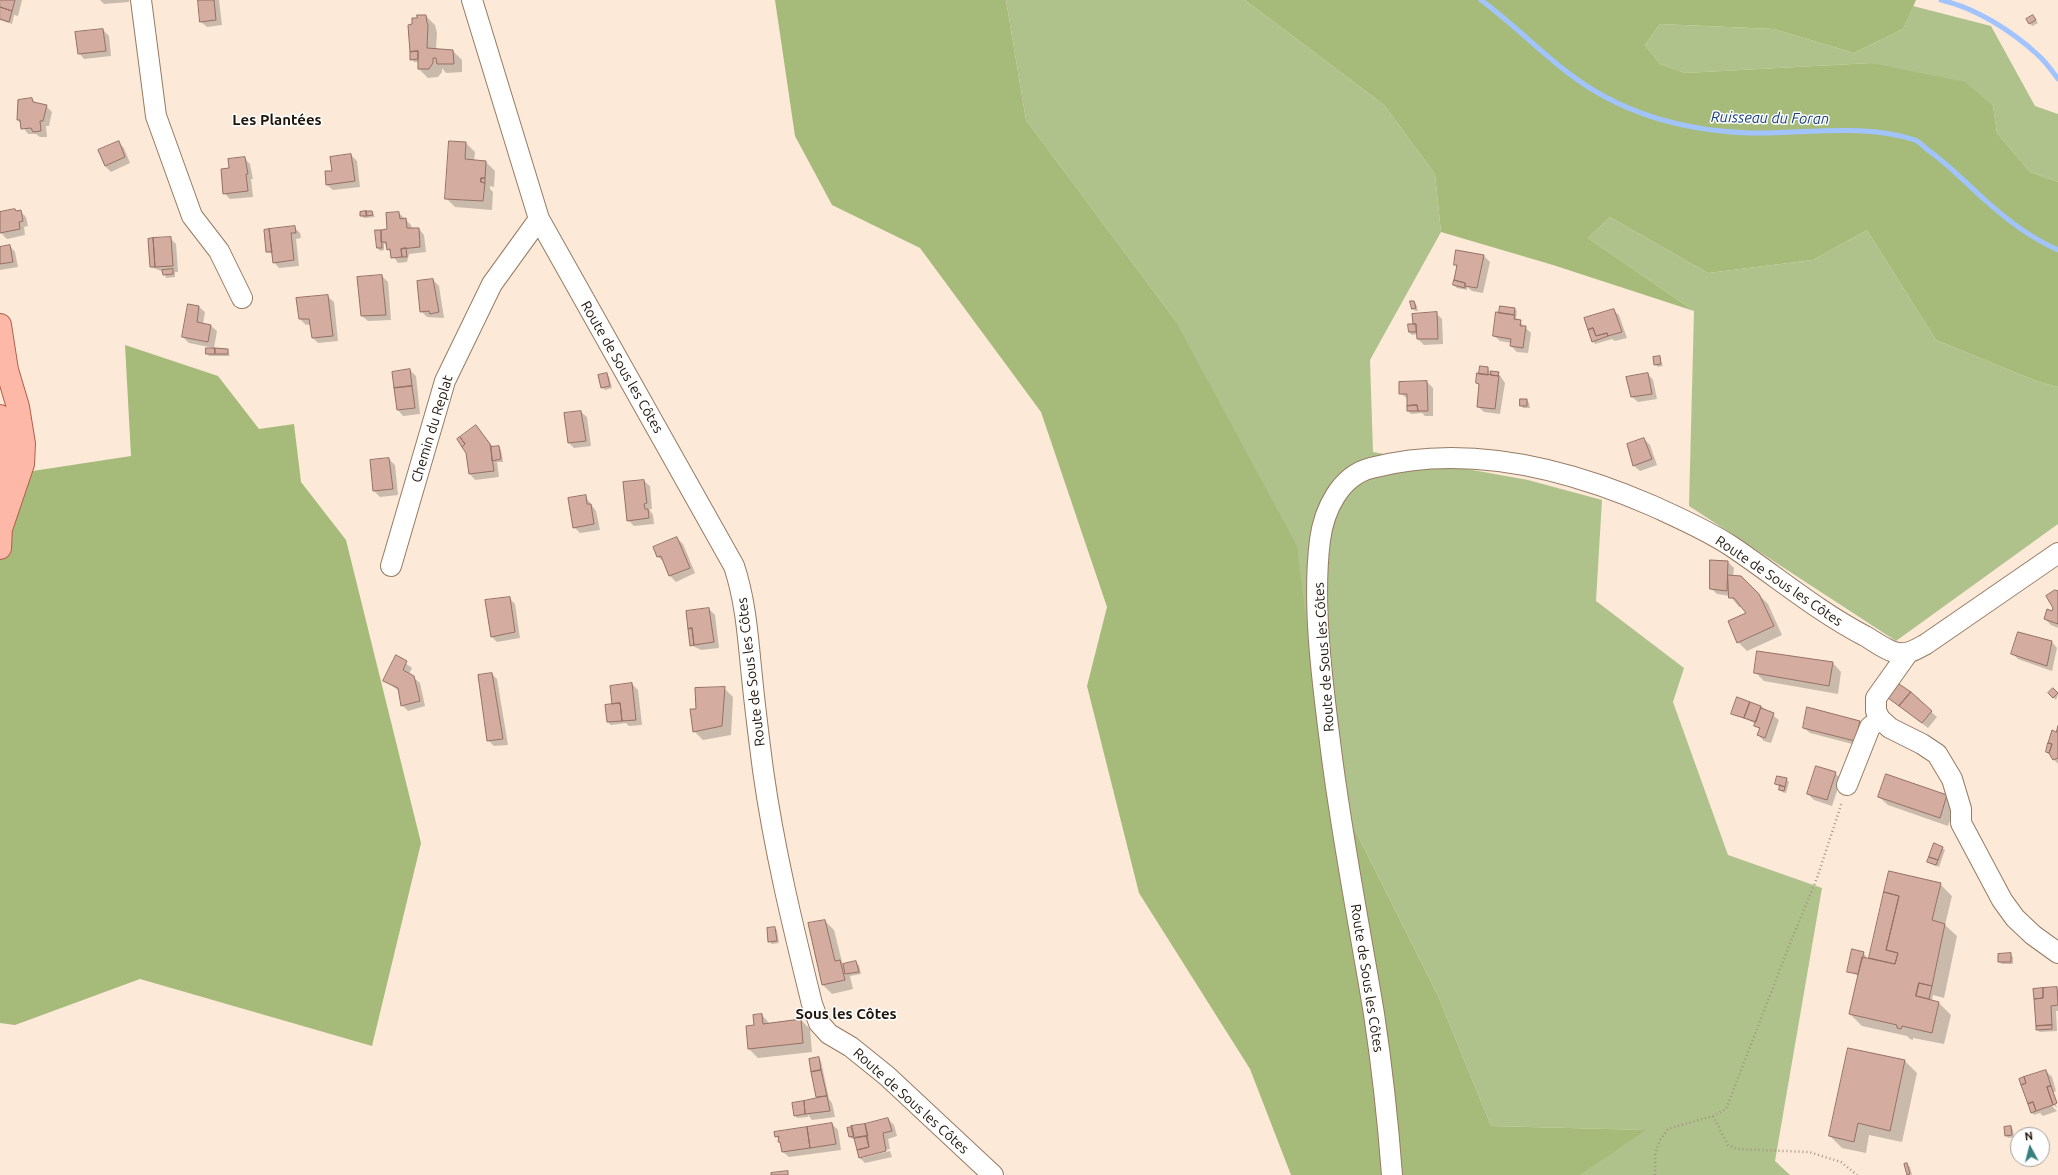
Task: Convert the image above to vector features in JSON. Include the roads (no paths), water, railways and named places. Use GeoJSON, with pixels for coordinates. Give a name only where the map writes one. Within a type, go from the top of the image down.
{"type":"FeatureCollection","features":[{"type":"Feature","properties":{"kind":"main road"},"geometry":{"type":"LineString","coordinates":[[0,324],[7,370],[18,407],[24,444],[22,464],[2,526]]}},
{"type":"Feature","properties":{"kind":"main road"},"geometry":{"type":"LineString","coordinates":[[0,416],[4,464],[0,548]]}},
{"type":"Feature","properties":{"kind":"street"},"geometry":{"type":"LineString","coordinates":[[142,0],[156,116],[192,216],[219,252],[242,298]]}},
{"type":"Feature","properties":{"kind":"street","name":"Route de Sous les Côtes"},"geometry":{"type":"LineString","coordinates":[[472,0],[540,219],[734,566],[746,609],[755,709],[764,777],[783,879],[812,1004],[818,1023],[829,1034],[851,1047],[887,1076],[993,1175]]}},
{"type":"Feature","properties":{"kind":"street","name":"Chemin du Replat"},"geometry":{"type":"LineString","coordinates":[[391,566],[445,380],[492,284],[540,219]]}},
{"type":"Feature","properties":{"kind":"street","name":"Route de Sous les Côtes"},"geometry":{"type":"LineString","coordinates":[[1392,1175],[1374,1018],[1338,804],[1326,711],[1319,617],[1320,538],[1326,513],[1333,497],[1346,482],[1363,470],[1388,463],[1457,457],[1510,462],[1544,468],[1584,480],[1628,495],[1707,532],[1728,544],[1838,622],[1895,653],[1908,653]]}},
{"type":"Feature","properties":{"kind":"street"},"geometry":{"type":"LineString","coordinates":[[2058,553],[1926,644],[1908,653],[1876,698],[1876,711],[1880,719],[1890,728],[1922,744],[1937,754],[1952,779],[1958,794],[1961,809],[1961,824],[2002,900],[2015,918],[2033,935],[2058,953]]}},
{"type":"Feature","properties":{"kind":"street"},"geometry":{"type":"LineString","coordinates":[[1847,785],[1870,727],[1880,719]]}},
{"type":"Feature","properties":{"kind":"waterway","name":"Ruisseau du Foran"},"geometry":{"type":"LineString","coordinates":[[1481,0],[1567,72],[1588,87],[1609,99],[1654,118],[1701,129],[1726,132],[1771,133],[1834,130],[1876,132],[1915,140],[1943,162],[1993,207],[2011,221],[2038,240],[2058,250]]}},
{"type":"Feature","properties":{"kind":"waterway"},"geometry":{"type":"LineString","coordinates":[[1941,0],[1980,15],[2017,37],[2041,58],[2058,79]]}},
{"type":"Feature","properties":{"kind":"district","name":"Les Plantées"},"geometry":{"type":"Point","coordinates":[277,120]}},
{"type":"Feature","properties":{"kind":"district","name":"Sous les Côtes"},"geometry":{"type":"Point","coordinates":[846,1014]}}]}
